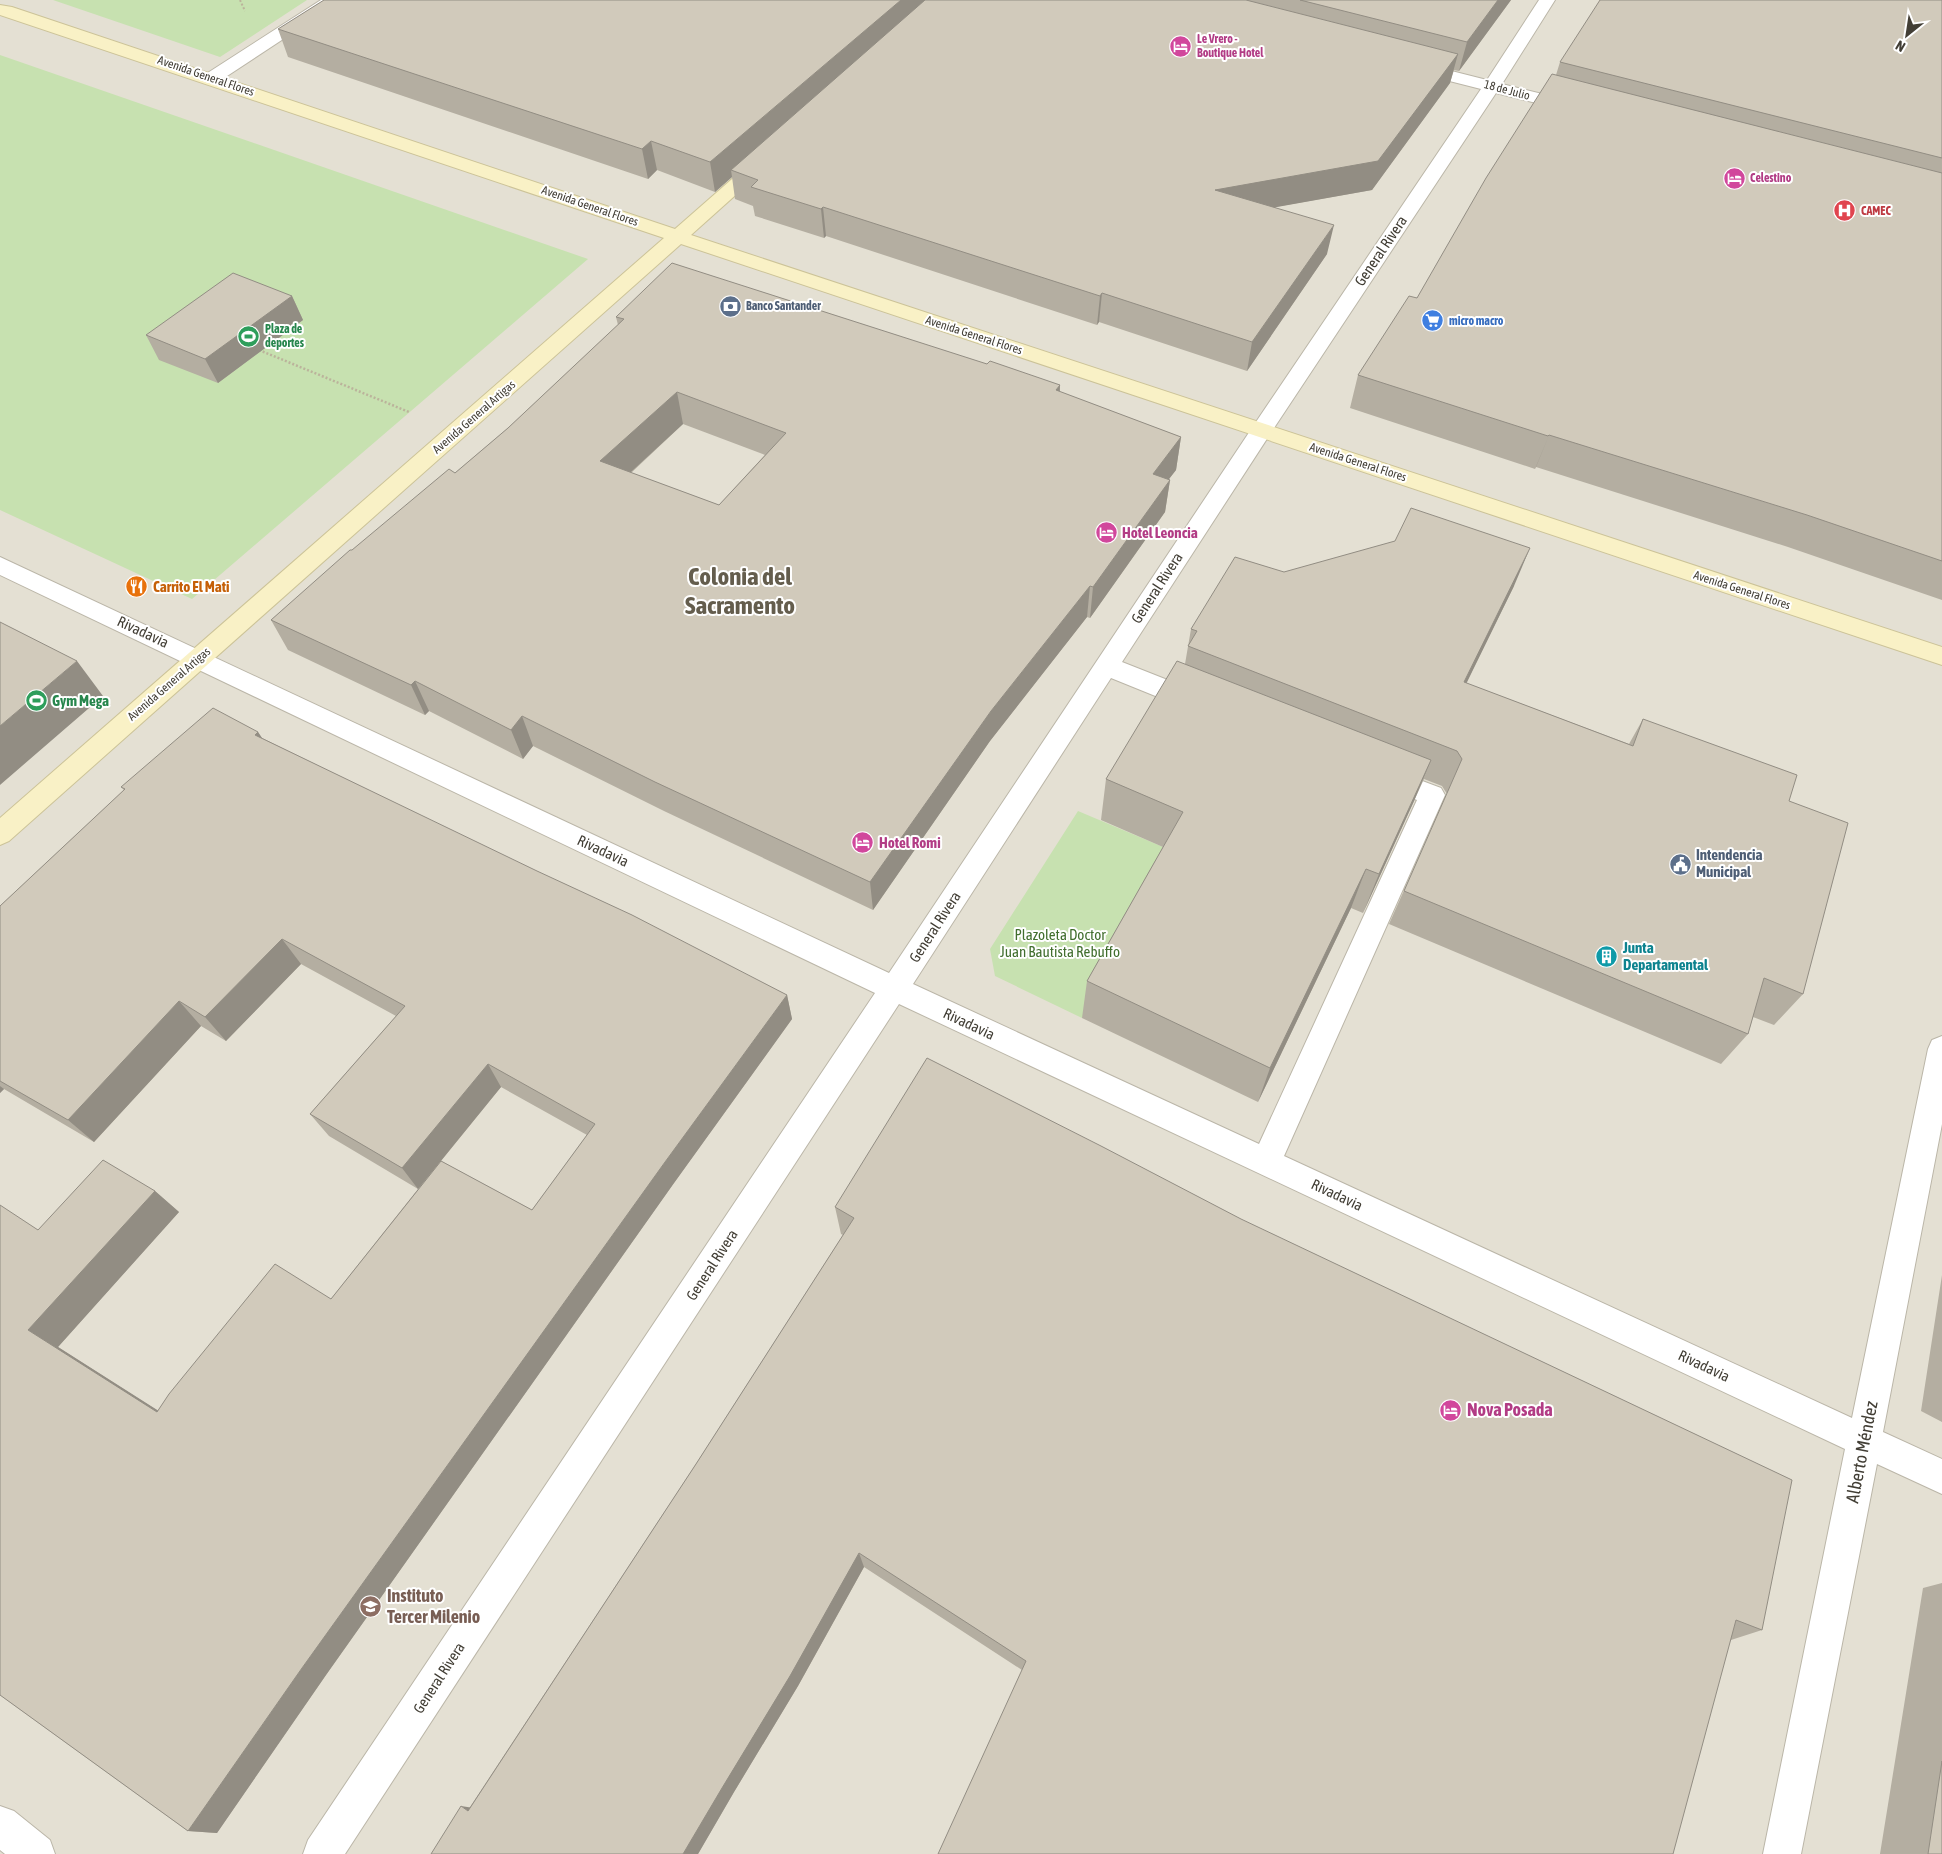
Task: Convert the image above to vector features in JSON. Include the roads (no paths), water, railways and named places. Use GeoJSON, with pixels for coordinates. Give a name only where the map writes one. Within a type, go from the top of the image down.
{"type":"FeatureCollection","features":[{"type":"Feature","properties":{"kind":"street"},"geometry":{"type":"LineString","coordinates":[[212,78],[332,0]]}},
{"type":"Feature","properties":{"kind":"street","name":"General Rivera"},"geometry":{"type":"LineString","coordinates":[[322,1854],[894,990],[1261,430],[1492,86],[1547,0]]}},
{"type":"Feature","properties":{"kind":"street","name":"Avenida General Flores"},"geometry":{"type":"LineString","coordinates":[[3,6],[678,236],[1942,656]]}},
{"type":"Feature","properties":{"kind":"street","name":"18 de Julio"},"geometry":{"type":"LineString","coordinates":[[1397,62],[1588,111]]}},
{"type":"Feature","properties":{"kind":"street","name":"Avenida General Artigas"},"geometry":{"type":"LineString","coordinates":[[0,834],[775,151]]}},
{"type":"Feature","properties":{"kind":"street","name":"Rivadavia"},"geometry":{"type":"LineString","coordinates":[[0,565],[894,990],[1942,1477]]}},
{"type":"Feature","properties":{"kind":"street"},"geometry":{"type":"LineString","coordinates":[[1106,666],[1215,709]]}},
{"type":"Feature","properties":{"kind":"street"},"geometry":{"type":"LineString","coordinates":[[1266,1162],[1432,795],[1360,766]]}},
{"type":"Feature","properties":{"kind":"street","name":"Alberto Méndez"},"geometry":{"type":"LineString","coordinates":[[1782,1854],[1942,1049]]}},
{"type":"Feature","properties":{"kind":"street"},"geometry":{"type":"LineString","coordinates":[[0,1825],[36,1854]]}},
{"type":"Feature","properties":{"kind":"place","name":"Le Vrero - Boutique Hotel"},"geometry":{"type":"Point","coordinates":[1181,46]}},
{"type":"Feature","properties":{"kind":"place","name":"Celestino"},"geometry":{"type":"Point","coordinates":[1734,178]}},
{"type":"Feature","properties":{"kind":"place","name":"CAMEC"},"geometry":{"type":"Point","coordinates":[1845,211]}},
{"type":"Feature","properties":{"kind":"place","name":"Banco Santander"},"geometry":{"type":"Point","coordinates":[730,306]}},
{"type":"Feature","properties":{"kind":"place","name":"micro macro"},"geometry":{"type":"Point","coordinates":[1433,321]}},
{"type":"Feature","properties":{"kind":"place","name":"Plaza de deportes"},"geometry":{"type":"Point","coordinates":[249,336]}},
{"type":"Feature","properties":{"kind":"place","name":"Hotel Leoncia"},"geometry":{"type":"Point","coordinates":[1106,533]}},
{"type":"Feature","properties":{"kind":"place","name":"Carrito El Mati"},"geometry":{"type":"Point","coordinates":[137,587]}},
{"type":"Feature","properties":{"kind":"place","name":"Gym Mega"},"geometry":{"type":"Point","coordinates":[36,701]}},
{"type":"Feature","properties":{"kind":"place","name":"Hotel Romi"},"geometry":{"type":"Point","coordinates":[863,843]}},
{"type":"Feature","properties":{"kind":"place","name":"Intendencia Municipal"},"geometry":{"type":"Point","coordinates":[1680,864]}},
{"type":"Feature","properties":{"kind":"place","name":"Junta Departamental"},"geometry":{"type":"Point","coordinates":[1607,957]}},
{"type":"Feature","properties":{"kind":"place","name":"Nova Posada"},"geometry":{"type":"Point","coordinates":[1451,1410]}},
{"type":"Feature","properties":{"kind":"place","name":"Instituto Tercer Milenio"},"geometry":{"type":"Point","coordinates":[371,1606]}},
{"type":"Feature","properties":{"kind":"district","name":"Colonia del Sacramento"},"geometry":{"type":"Point","coordinates":[740,590]}},
{"type":"Feature","properties":{"kind":"park label","name":"Plazoleta Doctor Juan Bautista Rebuffo"},"geometry":{"type":"Point","coordinates":[1060,944]}}]}
